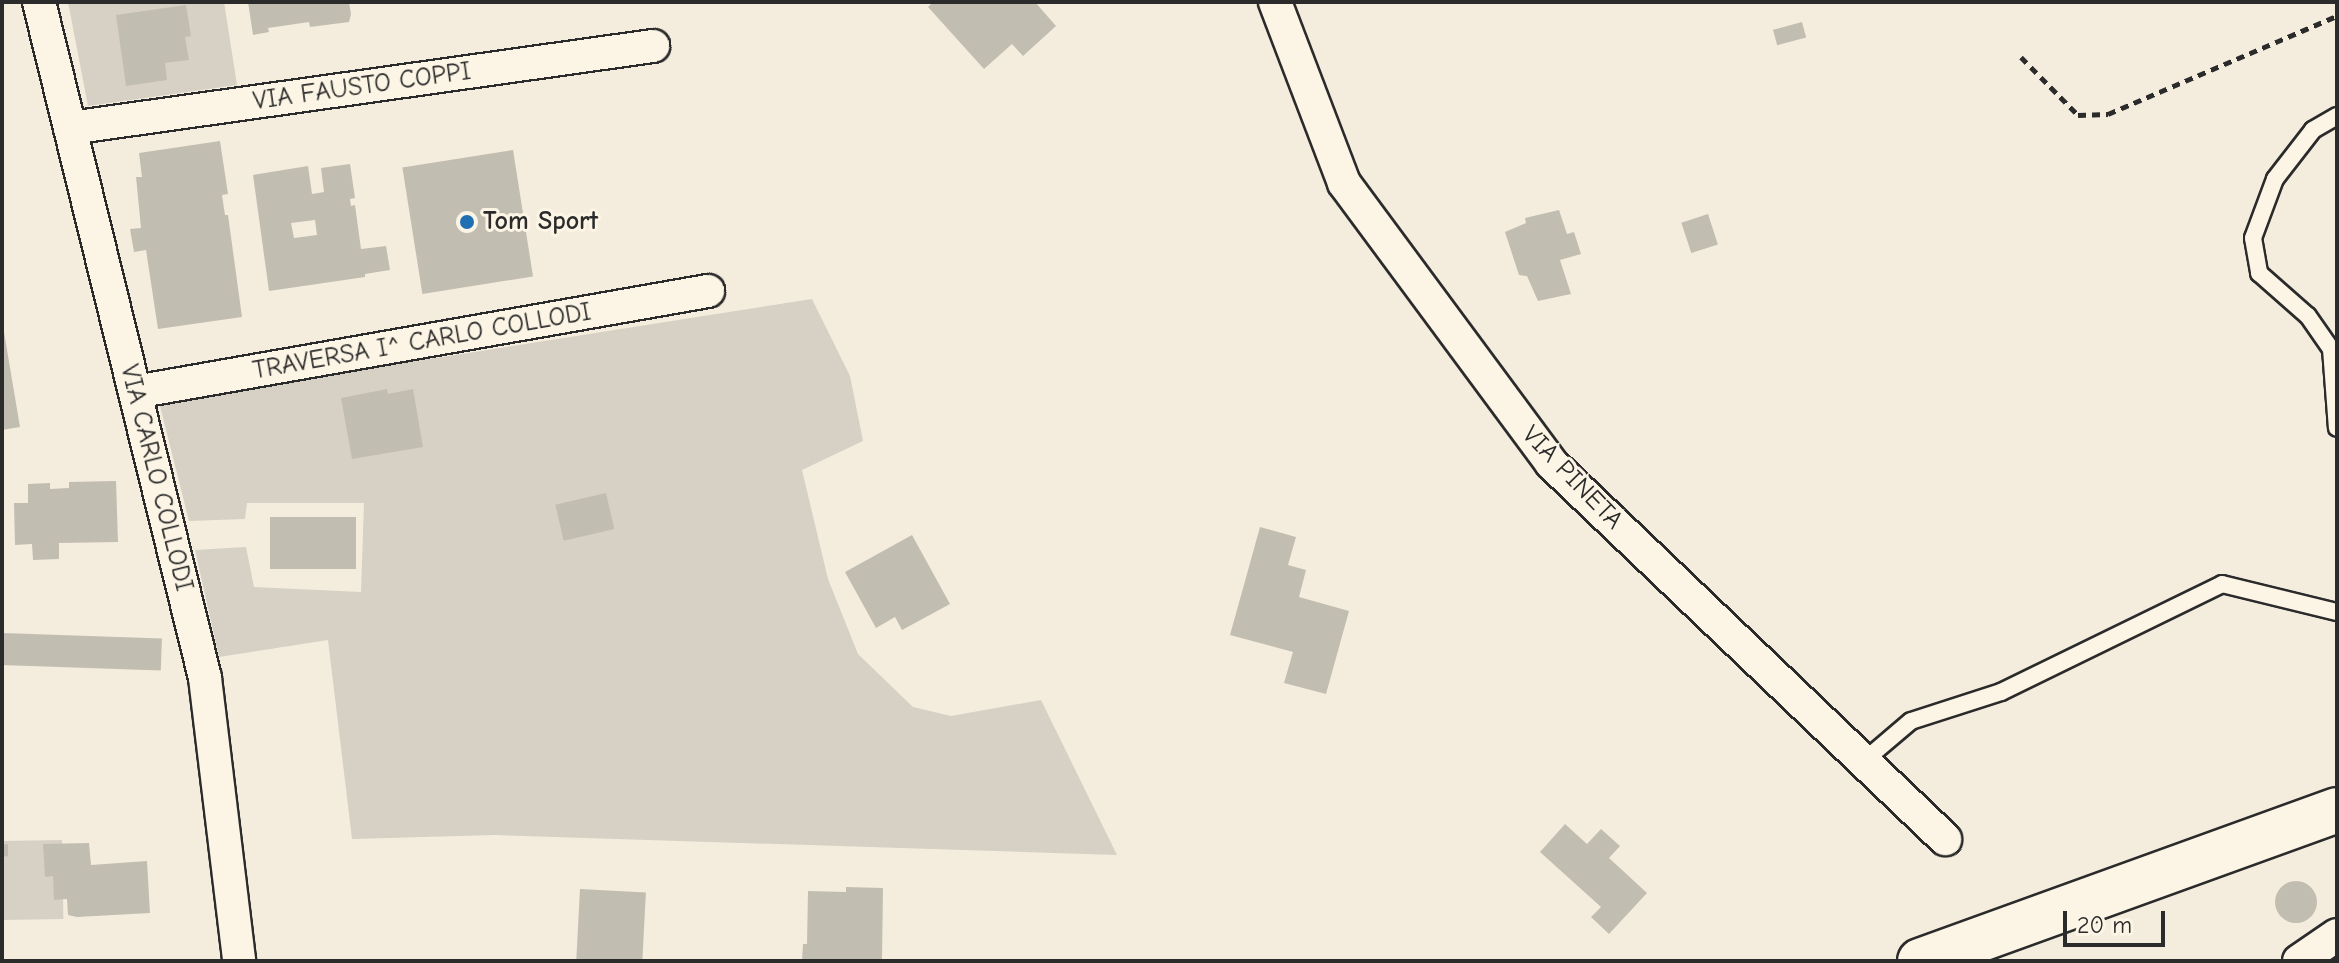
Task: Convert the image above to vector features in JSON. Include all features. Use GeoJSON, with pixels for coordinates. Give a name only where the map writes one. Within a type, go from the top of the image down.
{"type":"FeatureCollection","features":[{"type":"Feature","properties":{"kind":"main road"},"geometry":{"type":"LineString","coordinates":[[1920,961],[2337,810]]}},
{"type":"Feature","properties":{"kind":"street","name":"VIA CARLO COLLODI"},"geometry":{"type":"LineString","coordinates":[[39,2],[205,678],[239,961]]}},
{"type":"Feature","properties":{"kind":"street","name":"VIA PINETA"},"geometry":{"type":"LineString","coordinates":[[1275,2],[1344,183],[1522,427],[1551,463],[1945,839]]}},
{"type":"Feature","properties":{"kind":"street","name":"VIA FAUSTO COPPI"},"geometry":{"type":"LineString","coordinates":[[70,128],[653,46]]}},
{"type":"Feature","properties":{"kind":"street","name":"TRAVERSA I^ CARLO COLLODI"},"geometry":{"type":"LineString","coordinates":[[135,392],[708,291]]}},
{"type":"Feature","properties":{"kind":"street"},"geometry":{"type":"LineString","coordinates":[[2299,961],[2337,935]]}},
{"type":"Feature","properties":{"kind":"lane"},"geometry":{"type":"LineString","coordinates":[[2337,116],[2313,130],[2275,179],[2253,238],[2259,273],[2308,316],[2331,349],[2337,428]]}},
{"type":"Feature","properties":{"kind":"lane"},"geometry":{"type":"LineString","coordinates":[[1865,760],[1911,721],[2001,692],[2222,584],[2337,612]]}},
{"type":"Feature","properties":{"kind":"path"},"geometry":{"type":"LineString","coordinates":[[2021,57],[2078,115],[2108,114],[2337,16]]}},
{"type":"Feature","properties":{"kind":"shaded area"},"geometry":{"type":"Polygon","coordinates":[[[68,2],[224,2],[237,85],[88,106],[68,2]]]}},
{"type":"Feature","properties":{"kind":"shaded area"},"geometry":{"type":"Polygon","coordinates":[[[812,299],[850,376],[863,441],[802,470],[828,579],[858,654],[913,707],[951,716],[1041,700],[1117,855],[495,835],[352,839],[328,640],[219,657],[195,550],[246,547],[254,587],[361,592],[364,503],[247,503],[245,519],[189,521],[157,394],[436,358],[812,299]]]}},
{"type":"Feature","properties":{"kind":"shaded area"},"geometry":{"type":"Polygon","coordinates":[[[62,840],[63,919],[3,920],[2,841],[62,840]]]}},
{"type":"Feature","properties":{"kind":"building"},"geometry":{"type":"Polygon","coordinates":[[[248,2],[349,2],[351,14],[349,22],[310,27],[309,22],[268,28],[269,32],[253,35],[248,2]]]}},
{"type":"Feature","properties":{"kind":"building"},"geometry":{"type":"Polygon","coordinates":[[[933,2],[1035,2],[1056,26],[1023,56],[1012,44],[984,69],[928,7],[933,2]]]}},
{"type":"Feature","properties":{"kind":"building"},"geometry":{"type":"Polygon","coordinates":[[[186,5],[191,36],[185,37],[189,60],[165,63],[167,80],[126,86],[116,15],[186,5]]]}},
{"type":"Feature","properties":{"kind":"building"},"geometry":{"type":"Polygon","coordinates":[[[1802,22],[1806,37],[1777,45],[1773,30],[1802,22]]]}},
{"type":"Feature","properties":{"kind":"building"},"geometry":{"type":"Polygon","coordinates":[[[220,141],[228,194],[222,195],[225,215],[228,215],[242,317],[158,329],[146,250],[134,252],[130,229],[141,228],[136,177],[142,177],[139,153],[220,141]]]}},
{"type":"Feature","properties":{"kind":"building","name":"Tom Sport"},"geometry":{"type":"Polygon","coordinates":[[[513,150],[533,276],[422,294],[402,168],[513,150]]]}},
{"type":"Feature","properties":{"kind":"building"},"geometry":{"type":"Polygon","coordinates":[[[350,164],[355,198],[350,199],[351,206],[355,205],[361,249],[386,246],[390,270],[365,274],[365,277],[269,291],[253,175],[308,166],[312,194],[324,192],[321,168],[350,164]],[[315,220],[291,223],[294,238],[317,235],[315,220]]]}},
{"type":"Feature","properties":{"kind":"building"},"geometry":{"type":"Polygon","coordinates":[[[1559,210],[1567,234],[1574,232],[1581,254],[1560,260],[1571,294],[1538,301],[1527,276],[1519,275],[1505,232],[1526,223],[1525,218],[1559,210]]]}},
{"type":"Feature","properties":{"kind":"building"},"geometry":{"type":"Polygon","coordinates":[[[1708,214],[1718,244],[1691,253],[1681,223],[1708,214]]]}},
{"type":"Feature","properties":{"kind":"building"},"geometry":{"type":"Polygon","coordinates":[[[2,320],[20,427],[2,430],[2,320]]]}},
{"type":"Feature","properties":{"kind":"building"},"geometry":{"type":"Polygon","coordinates":[[[387,389],[388,394],[413,389],[423,447],[352,459],[341,398],[387,389]]]}},
{"type":"Feature","properties":{"kind":"building"},"geometry":{"type":"Polygon","coordinates":[[[116,481],[118,542],[59,543],[59,559],[33,560],[32,544],[15,545],[14,503],[28,503],[28,484],[50,483],[50,489],[69,488],[69,482],[116,481]]]}},
{"type":"Feature","properties":{"kind":"building"},"geometry":{"type":"Polygon","coordinates":[[[606,493],[614,529],[564,541],[555,505],[606,493]]]}},
{"type":"Feature","properties":{"kind":"building"},"geometry":{"type":"Polygon","coordinates":[[[270,517],[356,517],[356,569],[270,569],[270,517]]]}},
{"type":"Feature","properties":{"kind":"building"},"geometry":{"type":"Polygon","coordinates":[[[1260,527],[1296,537],[1288,565],[1306,570],[1299,597],[1349,611],[1326,694],[1284,683],[1293,652],[1230,635],[1260,527]]]}},
{"type":"Feature","properties":{"kind":"building"},"geometry":{"type":"Polygon","coordinates":[[[912,535],[950,604],[902,630],[895,617],[876,628],[845,572],[912,535]]]}},
{"type":"Feature","properties":{"kind":"building"},"geometry":{"type":"Polygon","coordinates":[[[2,633],[162,639],[161,671],[2,665],[2,633]]]}},
{"type":"Feature","properties":{"kind":"building"},"geometry":{"type":"Polygon","coordinates":[[[1565,824],[1587,844],[1601,829],[1620,846],[1609,858],[1647,893],[1609,934],[1591,917],[1601,907],[1540,852],[1565,824]]]}},
{"type":"Feature","properties":{"kind":"building"},"geometry":{"type":"Polygon","coordinates":[[[89,843],[91,865],[147,861],[150,913],[77,917],[68,915],[67,899],[54,900],[53,876],[45,877],[43,844],[89,843]]]}},
{"type":"Feature","properties":{"kind":"building"},"geometry":{"type":"Polygon","coordinates":[[[8,844],[8,856],[2,857],[2,845],[8,844]]]}},
{"type":"Feature","properties":{"kind":"building"},"geometry":{"type":"Polygon","coordinates":[[[2296,881],[2311,887],[2317,902],[2311,917],[2296,923],[2281,917],[2275,902],[2281,887],[2296,881]]]}},
{"type":"Feature","properties":{"kind":"building"},"geometry":{"type":"Polygon","coordinates":[[[846,887],[883,888],[882,961],[802,961],[803,944],[807,944],[808,891],[846,892],[846,887]]]}},
{"type":"Feature","properties":{"kind":"building"},"geometry":{"type":"Polygon","coordinates":[[[580,889],[646,892],[642,961],[576,961],[580,889]]]}},
{"type":"Feature","properties":{"kind":"place","name":"Tom Sport"},"geometry":{"type":"Point","coordinates":[467,222]}}]}
